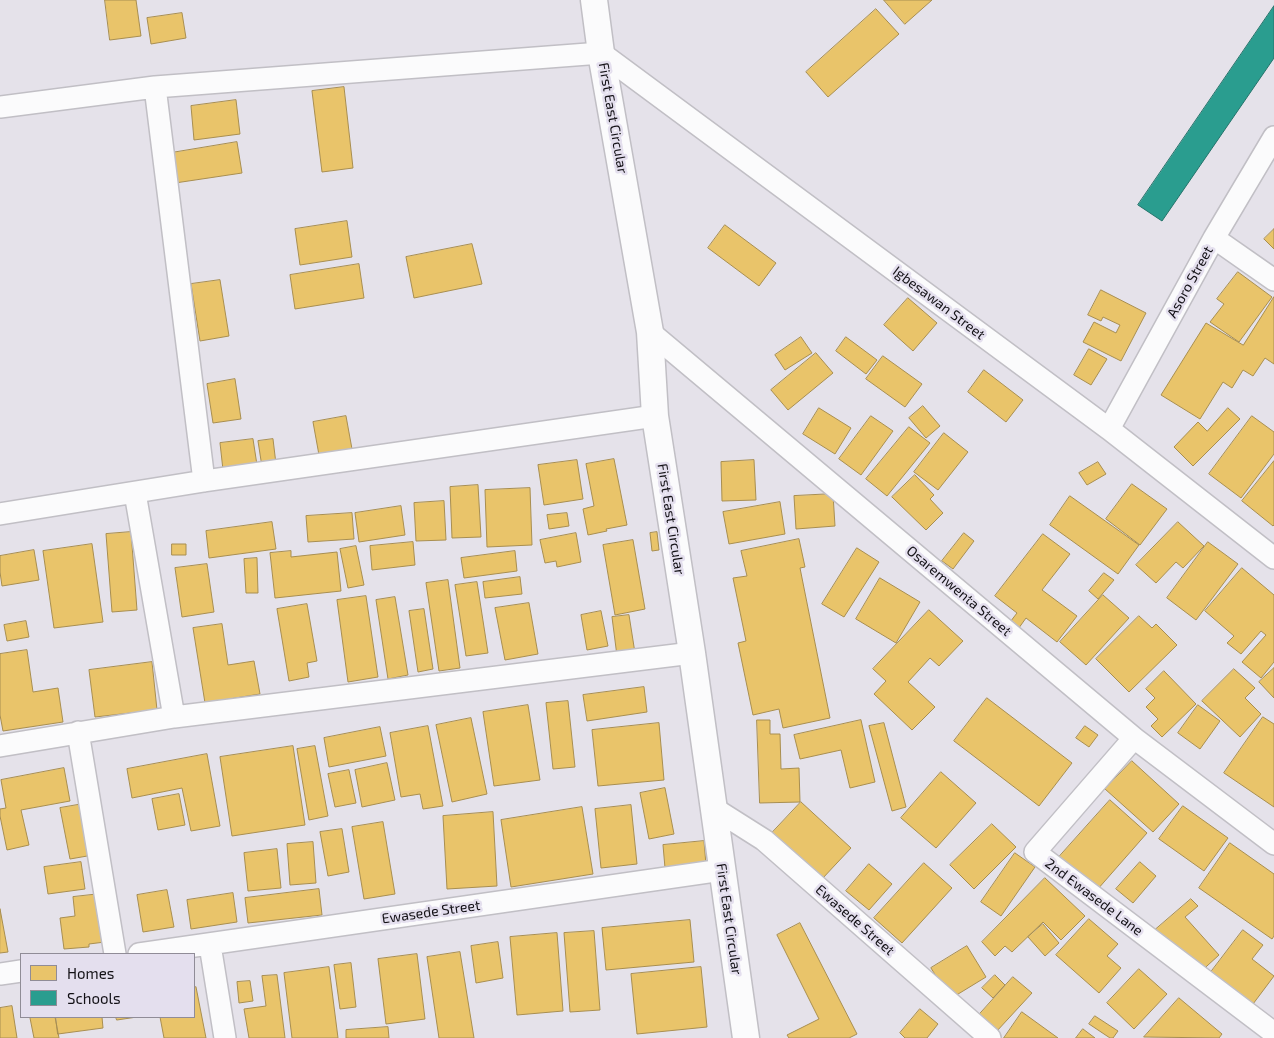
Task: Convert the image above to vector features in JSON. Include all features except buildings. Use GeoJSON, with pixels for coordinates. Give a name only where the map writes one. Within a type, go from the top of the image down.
{"type":"FeatureCollection","features":[{"type":"Feature","properties":{"kind":"street","name":"First East Circular"},"geometry":{"type":"LineString","coordinates":[[594,0],[601,52],[650,332],[655,416],[715,809],[746,1038]]}},
{"type":"Feature","properties":{"kind":"street"},"geometry":{"type":"LineString","coordinates":[[0,107],[155,88],[601,52]]}},
{"type":"Feature","properties":{"kind":"street","name":"Igbesawan Street"},"geometry":{"type":"LineString","coordinates":[[601,52],[1109,430],[1274,558]]}},
{"type":"Feature","properties":{"kind":"street"},"geometry":{"type":"LineString","coordinates":[[155,88],[204,481]]}},
{"type":"Feature","properties":{"kind":"street","name":"Asoro Street"},"geometry":{"type":"LineString","coordinates":[[1109,430],[1214,238],[1274,136]]}},
{"type":"Feature","properties":{"kind":"street"},"geometry":{"type":"LineString","coordinates":[[1214,238],[1274,280]]}},
{"type":"Feature","properties":{"kind":"street","name":"Osaremwenta Street"},"geometry":{"type":"LineString","coordinates":[[650,332],[1134,738],[1274,844]]}},
{"type":"Feature","properties":{"kind":"street"},"geometry":{"type":"LineString","coordinates":[[0,514],[204,481],[655,416]]}},
{"type":"Feature","properties":{"kind":"street"},"geometry":{"type":"LineString","coordinates":[[135,492],[174,717]]}},
{"type":"Feature","properties":{"kind":"street"},"geometry":{"type":"LineString","coordinates":[[0,746],[174,717],[692,653]]}},
{"type":"Feature","properties":{"kind":"street"},"geometry":{"type":"LineString","coordinates":[[78,732],[115,953]]}},
{"type":"Feature","properties":{"kind":"street","name":"2nd Ewasede Lane"},"geometry":{"type":"LineString","coordinates":[[1134,738],[1035,852],[1274,1033]]}},
{"type":"Feature","properties":{"kind":"street","name":"Ewasede Street"},"geometry":{"type":"LineString","coordinates":[[715,809],[764,840],[990,1038]]}},
{"type":"Feature","properties":{"kind":"street","name":"Ewasede Street"},"geometry":{"type":"LineString","coordinates":[[147,953],[722,870]]}},
{"type":"Feature","properties":{"kind":"street"},"geometry":{"type":"LineString","coordinates":[[210,945],[225,1038]]}},
{"type":"Feature","properties":{"kind":"street"},"geometry":{"type":"LineString","coordinates":[[0,974],[20,971]]}}]}
